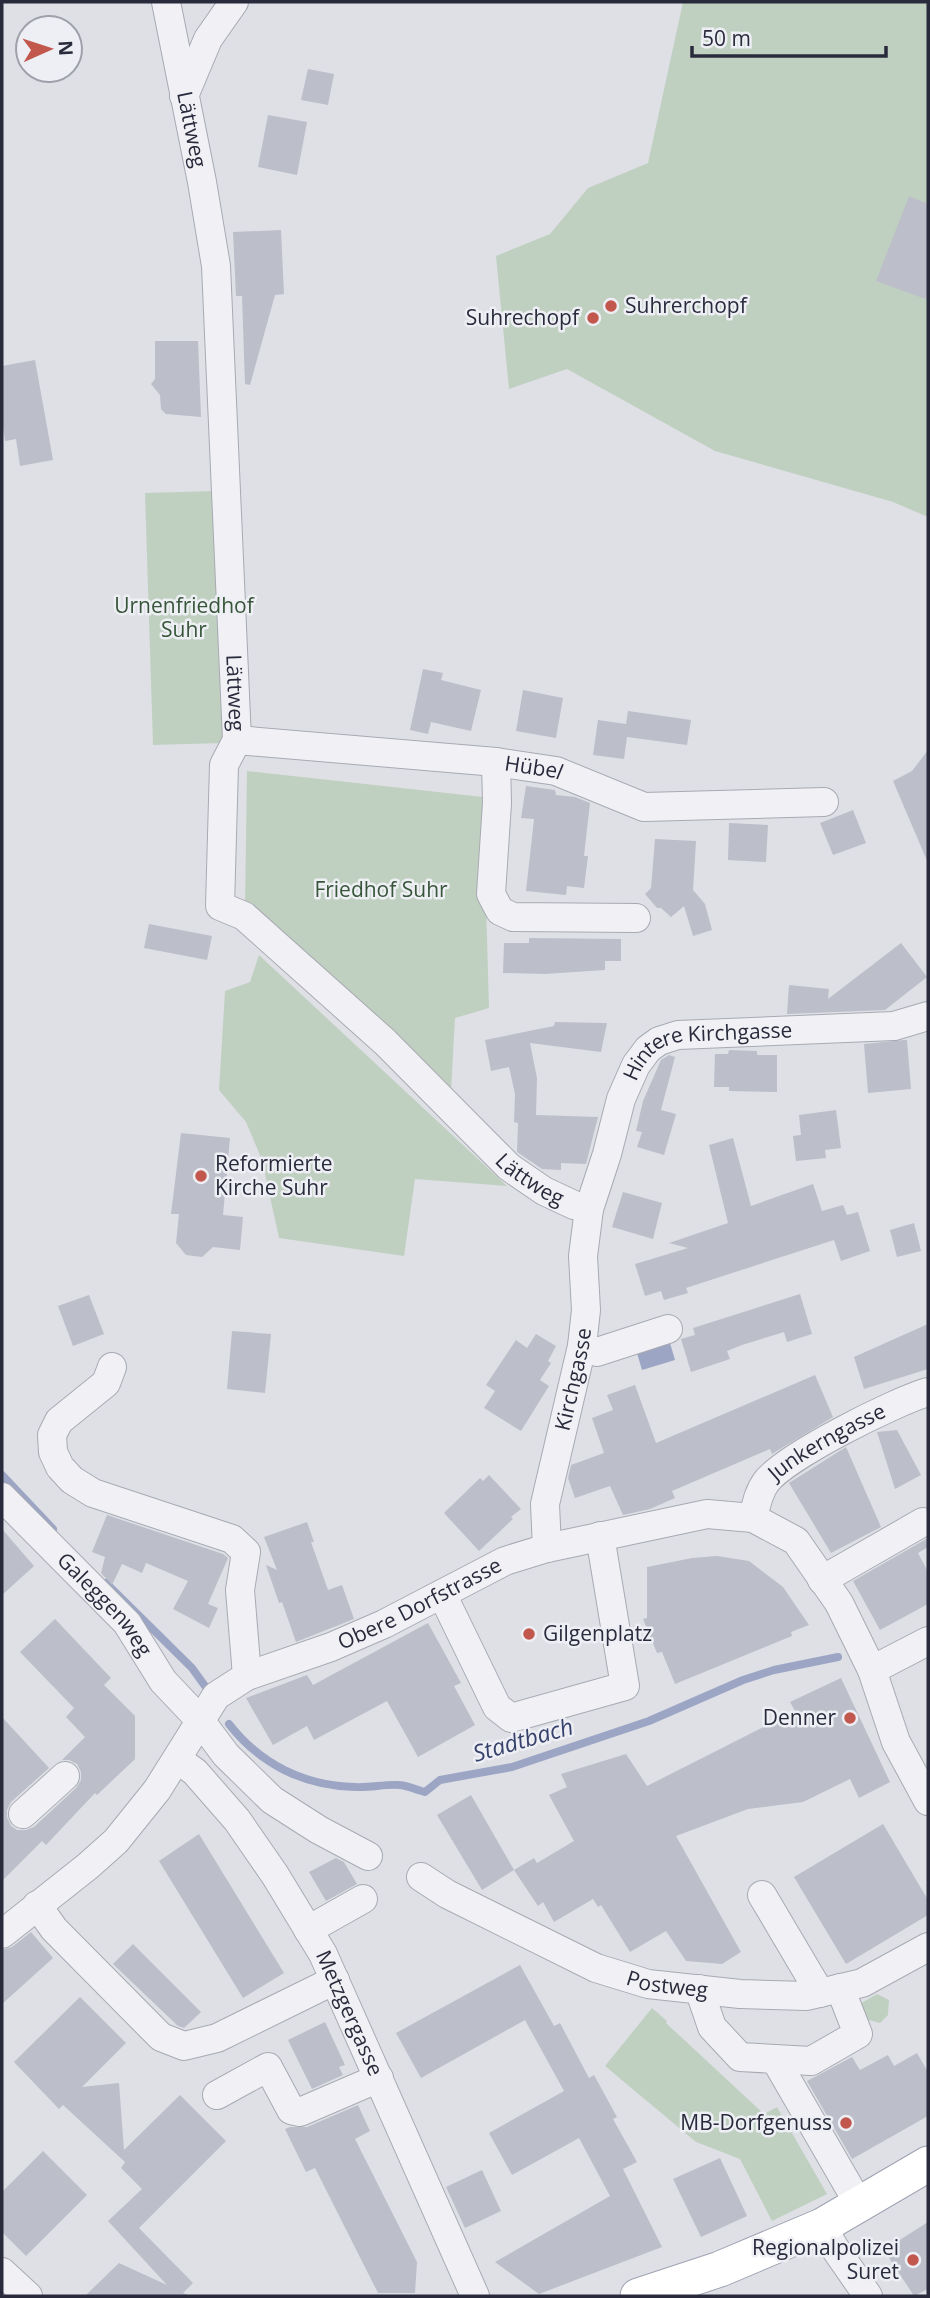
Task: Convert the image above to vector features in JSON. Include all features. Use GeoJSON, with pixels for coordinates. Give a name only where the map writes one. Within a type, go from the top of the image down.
{"type":"FeatureCollection","features":[{"type":"Feature","properties":{"kind":"main road"},"geometry":{"type":"LineString","coordinates":[[638,2296],[729,2265],[822,2226],[928,2164]]}},
{"type":"Feature","properties":{"kind":"street","name":"Lättweg"},"geometry":{"type":"LineString","coordinates":[[166,2],[216,267],[237,740],[224,765],[220,906],[244,916],[366,1025],[509,1167],[544,1191],[574,1205],[590,1209]]}},
{"type":"Feature","properties":{"kind":"street"},"geometry":{"type":"LineString","coordinates":[[184,96],[208,39],[234,2]]}},
{"type":"Feature","properties":{"kind":"street","name":"Hübel"},"geometry":{"type":"LineString","coordinates":[[237,740],[496,762],[556,771],[645,807],[824,802]]}},
{"type":"Feature","properties":{"kind":"street"},"geometry":{"type":"LineString","coordinates":[[496,762],[497,803],[491,894],[499,911],[513,917],[636,918]]}},
{"type":"Feature","properties":{"kind":"street","name":"Hintere Kirchgasse"},"geometry":{"type":"LineString","coordinates":[[590,1209],[621,1099],[636,1065],[648,1049],[659,1041],[696,1033],[894,1026],[928,1016]]}},
{"type":"Feature","properties":{"kind":"street","name":"Kirchgasse"},"geometry":{"type":"LineString","coordinates":[[547,1548],[545,1504],[582,1346],[586,1310],[583,1256],[590,1209]]}},
{"type":"Feature","properties":{"kind":"street"},"geometry":{"type":"LineString","coordinates":[[582,1346],[597,1352],[668,1329]]}},
{"type":"Feature","properties":{"kind":"street"},"geometry":{"type":"LineString","coordinates":[[112,1367],[106,1383],[59,1421],[52,1436],[53,1452],[60,1467],[72,1480],[93,1493],[232,1539],[246,1552],[240,1590],[247,1676]]}},
{"type":"Feature","properties":{"kind":"street","name":"Junkerngasse"},"geometry":{"type":"LineString","coordinates":[[753,1518],[766,1482],[785,1465],[854,1426],[928,1392]]}},
{"type":"Feature","properties":{"kind":"street","name":"Galeggenweg"},"geometry":{"type":"LineString","coordinates":[[2,1497],[127,1623],[163,1681],[199,1719]]}},
{"type":"Feature","properties":{"kind":"street","name":"Obere Dorfstrasse"},"geometry":{"type":"LineString","coordinates":[[2,1934],[88,1866],[116,1840],[157,1790],[199,1719],[216,1696],[247,1676],[331,1647],[384,1625],[505,1561],[547,1548],[707,1514],[753,1518],[796,1542],[839,1603],[872,1670],[896,1742],[928,1801]]}},
{"type":"Feature","properties":{"kind":"street"},"geometry":{"type":"LineString","coordinates":[[822,1580],[923,1522]]}},
{"type":"Feature","properties":{"kind":"street"},"geometry":{"type":"LineString","coordinates":[[442,1594],[497,1707],[511,1718],[625,1686],[600,1536]]}},
{"type":"Feature","properties":{"kind":"street"},"geometry":{"type":"LineString","coordinates":[[872,1670],[928,1641]]}},
{"type":"Feature","properties":{"kind":"street"},"geometry":{"type":"LineString","coordinates":[[199,1719],[226,1755],[272,1800],[319,1830],[368,1856]]}},
{"type":"Feature","properties":{"kind":"street","name":"Metzgergasse"},"geometry":{"type":"LineString","coordinates":[[177,1759],[194,1772],[237,1820],[275,1875],[308,1930],[335,1980],[475,2296]]}},
{"type":"Feature","properties":{"kind":"street"},"geometry":{"type":"LineString","coordinates":[[23,1814],[65,1776]]}},
{"type":"Feature","properties":{"kind":"street","name":"Postweg"},"geometry":{"type":"LineString","coordinates":[[421,1877],[447,1894],[596,1968],[648,1984],[807,1996],[862,1983],[928,1947]]}},
{"type":"Feature","properties":{"kind":"street"},"geometry":{"type":"LineString","coordinates":[[699,1989],[712,2027],[740,2057],[811,2061],[858,2034],[762,1895]]}},
{"type":"Feature","properties":{"kind":"street"},"geometry":{"type":"LineString","coordinates":[[308,1930],[363,1899]]}},
{"type":"Feature","properties":{"kind":"street"},"geometry":{"type":"LineString","coordinates":[[37,1905],[54,1929],[161,2037],[184,2046],[217,2038],[335,1980]]}},
{"type":"Feature","properties":{"kind":"street"},"geometry":{"type":"LineString","coordinates":[[775,2059],[860,2206]]}},
{"type":"Feature","properties":{"kind":"street"},"geometry":{"type":"LineString","coordinates":[[217,2095],[268,2067],[291,2110],[300,2112],[379,2078]]}},
{"type":"Feature","properties":{"kind":"street"},"geometry":{"type":"LineString","coordinates":[[822,2226],[869,2296]]}},
{"type":"Feature","properties":{"kind":"street"},"geometry":{"type":"LineString","coordinates":[[2,2272],[28,2296]]}},
{"type":"Feature","properties":{"kind":"green space"},"geometry":{"type":"Polygon","coordinates":[[[683,2],[928,2],[928,517],[893,502],[715,451],[567,369],[509,389],[496,256],[550,234],[588,188],[648,163],[683,2]]]}},
{"type":"Feature","properties":{"kind":"green space","name":"Urnenfriedhof Suhr"},"geometry":{"type":"Polygon","coordinates":[[[214,491],[223,743],[153,745],[145,493],[214,491]]]}},
{"type":"Feature","properties":{"kind":"green space","name":"Friedhof Suhr"},"geometry":{"type":"Polygon","coordinates":[[[247,771],[483,797],[489,1008],[455,1018],[451,1091],[245,908],[247,771]]]}},
{"type":"Feature","properties":{"kind":"green space"},"geometry":{"type":"Polygon","coordinates":[[[259,955],[507,1186],[415,1179],[404,1256],[279,1238],[262,1160],[246,1122],[219,1090],[225,991],[250,982],[259,955]]]}},
{"type":"Feature","properties":{"kind":"green space"},"geometry":{"type":"Polygon","coordinates":[[[877,1994],[889,2000],[888,2015],[880,2023],[861,2018],[858,2005],[877,1994]]]}},
{"type":"Feature","properties":{"kind":"green space"},"geometry":{"type":"Polygon","coordinates":[[[652,2008],[764,2114],[777,2107],[827,2194],[772,2221],[740,2159],[696,2142],[605,2066],[652,2008]]]}},
{"type":"Feature","properties":{"kind":"water"},"geometry":{"type":"Polygon","coordinates":[[[670,1343],[675,1360],[642,1370],[637,1353],[670,1343]]]}},
{"type":"Feature","properties":{"kind":"building"},"geometry":{"type":"Polygon","coordinates":[[[308,69],[334,74],[328,105],[301,100],[308,69]]]}},
{"type":"Feature","properties":{"kind":"building"},"geometry":{"type":"Polygon","coordinates":[[[268,115],[307,122],[297,175],[258,167],[268,115]]]}},
{"type":"Feature","properties":{"kind":"building"},"geometry":{"type":"Polygon","coordinates":[[[909,196],[928,204],[928,300],[876,281],[909,196]]]}},
{"type":"Feature","properties":{"kind":"building"},"geometry":{"type":"Polygon","coordinates":[[[281,230],[284,294],[275,295],[250,385],[245,384],[242,296],[236,296],[233,232],[281,230]]]}},
{"type":"Feature","properties":{"kind":"building"},"geometry":{"type":"Polygon","coordinates":[[[155,341],[198,341],[201,417],[166,414],[161,409],[160,395],[151,384],[155,379],[155,341]]]}},
{"type":"Feature","properties":{"kind":"building"},"geometry":{"type":"Polygon","coordinates":[[[35,360],[53,460],[20,466],[16,439],[5,441],[2,420],[2,366],[35,360]]]}},
{"type":"Feature","properties":{"kind":"building"},"geometry":{"type":"Polygon","coordinates":[[[423,669],[443,673],[441,680],[481,690],[471,731],[431,722],[428,734],[410,730],[423,669]]]}},
{"type":"Feature","properties":{"kind":"building"},"geometry":{"type":"Polygon","coordinates":[[[523,690],[563,698],[556,738],[516,731],[523,690]]]}},
{"type":"Feature","properties":{"kind":"building"},"geometry":{"type":"Polygon","coordinates":[[[628,711],[691,720],[687,745],[627,737],[624,759],[593,755],[598,720],[626,724],[628,711]]]}},
{"type":"Feature","properties":{"kind":"building"},"geometry":{"type":"Polygon","coordinates":[[[928,750],[928,863],[893,781],[912,771],[928,750]]]}},
{"type":"Feature","properties":{"kind":"building"},"geometry":{"type":"Polygon","coordinates":[[[526,786],[555,790],[556,795],[575,797],[590,803],[584,856],[588,856],[584,888],[567,886],[566,895],[526,891],[534,819],[521,818],[526,786]]]}},
{"type":"Feature","properties":{"kind":"building"},"geometry":{"type":"Polygon","coordinates":[[[853,810],[866,843],[833,855],[820,823],[853,810]]]}},
{"type":"Feature","properties":{"kind":"building"},"geometry":{"type":"Polygon","coordinates":[[[729,823],[768,825],[766,862],[728,860],[729,823]]]}},
{"type":"Feature","properties":{"kind":"building"},"geometry":{"type":"Polygon","coordinates":[[[655,839],[696,841],[693,890],[705,904],[712,930],[693,936],[684,906],[671,917],[661,908],[657,908],[645,894],[651,888],[655,839]]]}},
{"type":"Feature","properties":{"kind":"building"},"geometry":{"type":"Polygon","coordinates":[[[149,924],[212,936],[207,960],[144,948],[149,924]]]}},
{"type":"Feature","properties":{"kind":"building"},"geometry":{"type":"Polygon","coordinates":[[[529,938],[621,939],[621,961],[605,961],[605,970],[545,974],[503,973],[504,943],[529,943],[529,938]]]}},
{"type":"Feature","properties":{"kind":"building"},"geometry":{"type":"Polygon","coordinates":[[[901,943],[927,977],[885,1010],[787,1014],[789,985],[829,989],[828,999],[901,943]]]}},
{"type":"Feature","properties":{"kind":"building"},"geometry":{"type":"Polygon","coordinates":[[[555,1022],[607,1023],[601,1052],[530,1043],[537,1078],[536,1115],[598,1117],[586,1164],[561,1163],[561,1170],[542,1169],[517,1152],[518,1123],[514,1122],[515,1094],[509,1067],[491,1071],[485,1040],[554,1026],[555,1022]]]}},
{"type":"Feature","properties":{"kind":"building"},"geometry":{"type":"Polygon","coordinates":[[[907,1040],[911,1089],[868,1093],[864,1044],[907,1040]]]}},
{"type":"Feature","properties":{"kind":"building"},"geometry":{"type":"Polygon","coordinates":[[[729,1050],[777,1055],[777,1092],[729,1091],[729,1087],[714,1087],[715,1054],[728,1054],[729,1050]]]}},
{"type":"Feature","properties":{"kind":"building"},"geometry":{"type":"Polygon","coordinates":[[[669,1055],[675,1057],[661,1110],[676,1114],[664,1155],[637,1147],[642,1132],[636,1131],[643,1101],[661,1060],[669,1055]]]}},
{"type":"Feature","properties":{"kind":"building"},"geometry":{"type":"Polygon","coordinates":[[[836,1110],[841,1148],[825,1150],[826,1158],[796,1161],[793,1136],[801,1135],[799,1115],[836,1110]]]}},
{"type":"Feature","properties":{"kind":"building","name":"Reformierte Kirche Suhr"},"geometry":{"type":"Polygon","coordinates":[[[181,1133],[230,1138],[223,1215],[243,1217],[240,1250],[213,1247],[202,1257],[186,1255],[176,1243],[179,1214],[171,1214],[181,1133]]]}},
{"type":"Feature","properties":{"kind":"building"},"geometry":{"type":"Polygon","coordinates":[[[733,1138],[751,1206],[813,1184],[822,1211],[843,1205],[847,1215],[858,1212],[870,1251],[841,1261],[834,1240],[686,1288],[688,1293],[664,1300],[661,1291],[645,1296],[635,1264],[688,1248],[669,1243],[728,1223],[709,1145],[733,1138]]]}},
{"type":"Feature","properties":{"kind":"building"},"geometry":{"type":"Polygon","coordinates":[[[623,1192],[662,1203],[653,1239],[612,1227],[623,1192]]]}},
{"type":"Feature","properties":{"kind":"building"},"geometry":{"type":"Polygon","coordinates":[[[914,1223],[921,1251],[897,1257],[890,1230],[914,1223]]]}},
{"type":"Feature","properties":{"kind":"building"},"geometry":{"type":"Polygon","coordinates":[[[800,1294],[812,1334],[787,1342],[784,1332],[742,1345],[727,1351],[730,1359],[691,1372],[681,1339],[695,1335],[693,1328],[800,1294]]]}},
{"type":"Feature","properties":{"kind":"building"},"geometry":{"type":"Polygon","coordinates":[[[89,1295],[104,1334],[73,1346],[58,1306],[89,1295]]]}},
{"type":"Feature","properties":{"kind":"building"},"geometry":{"type":"Polygon","coordinates":[[[928,1324],[928,1369],[864,1389],[854,1357],[928,1324]]]}},
{"type":"Feature","properties":{"kind":"building"},"geometry":{"type":"Polygon","coordinates":[[[232,1331],[271,1334],[265,1393],[227,1389],[232,1331]]]}},
{"type":"Feature","properties":{"kind":"building"},"geometry":{"type":"Polygon","coordinates":[[[536,1334],[556,1346],[548,1361],[551,1363],[540,1380],[549,1386],[521,1431],[484,1408],[495,1391],[486,1385],[516,1340],[527,1348],[536,1334]]]}},
{"type":"Feature","properties":{"kind":"building"},"geometry":{"type":"Polygon","coordinates":[[[815,1375],[833,1417],[772,1454],[770,1449],[672,1491],[675,1498],[650,1509],[623,1515],[610,1486],[575,1498],[568,1478],[571,1465],[604,1453],[592,1418],[613,1410],[607,1395],[635,1385],[656,1443],[815,1375]]]}},
{"type":"Feature","properties":{"kind":"building"},"geometry":{"type":"Polygon","coordinates":[[[897,1430],[921,1475],[895,1489],[877,1432],[897,1430]]]}},
{"type":"Feature","properties":{"kind":"building"},"geometry":{"type":"Polygon","coordinates":[[[846,1447],[881,1527],[831,1553],[789,1483],[846,1447]]]}},
{"type":"Feature","properties":{"kind":"building"},"geometry":{"type":"Polygon","coordinates":[[[489,1475],[521,1509],[479,1551],[444,1513],[480,1478],[483,1481],[489,1475]]]}},
{"type":"Feature","properties":{"kind":"building"},"geometry":{"type":"Polygon","coordinates":[[[107,1515],[228,1558],[208,1604],[218,1608],[209,1628],[173,1609],[188,1581],[146,1563],[142,1573],[122,1564],[112,1585],[101,1573],[105,1557],[92,1552],[107,1515]]]}},
{"type":"Feature","properties":{"kind":"building"},"geometry":{"type":"Polygon","coordinates":[[[307,1522],[328,1590],[342,1585],[354,1619],[296,1642],[266,1565],[277,1570],[264,1537],[307,1522]]]}},
{"type":"Feature","properties":{"kind":"building"},"geometry":{"type":"Polygon","coordinates":[[[2,1529],[34,1566],[2,1595],[2,1529]]]}},
{"type":"Feature","properties":{"kind":"building"},"geometry":{"type":"Polygon","coordinates":[[[928,1538],[928,1547],[918,1553],[928,1572],[928,1604],[880,1630],[853,1581],[928,1538]]]}},
{"type":"Feature","properties":{"kind":"building"},"geometry":{"type":"Polygon","coordinates":[[[717,1556],[749,1561],[783,1587],[809,1625],[791,1632],[792,1636],[675,1684],[662,1652],[657,1653],[643,1619],[647,1618],[647,1567],[717,1556]]]}},
{"type":"Feature","properties":{"kind":"building"},"geometry":{"type":"Polygon","coordinates":[[[55,1619],[111,1678],[104,1685],[135,1716],[135,1759],[97,1795],[95,1793],[46,1845],[42,1841],[2,1881],[2,1717],[49,1768],[11,1802],[7,1817],[11,1826],[17,1830],[34,1827],[76,1788],[81,1780],[77,1764],[62,1760],[85,1737],[66,1717],[74,1708],[20,1652],[55,1619]]]}},
{"type":"Feature","properties":{"kind":"building"},"geometry":{"type":"Polygon","coordinates":[[[428,1623],[461,1683],[454,1686],[475,1725],[418,1757],[387,1701],[314,1740],[307,1726],[273,1745],[246,1698],[307,1675],[313,1685],[428,1623]]]}},
{"type":"Feature","properties":{"kind":"building"},"geometry":{"type":"Polygon","coordinates":[[[841,1678],[890,1782],[859,1798],[850,1779],[803,1802],[748,1809],[676,1836],[741,1952],[722,1964],[686,1961],[666,1931],[630,1952],[601,1905],[598,1907],[593,1899],[554,1922],[543,1902],[538,1906],[514,1870],[534,1858],[537,1863],[574,1841],[549,1795],[567,1787],[561,1774],[626,1754],[647,1786],[795,1711],[790,1702],[841,1678]]]}},
{"type":"Feature","properties":{"kind":"building"},"geometry":{"type":"Polygon","coordinates":[[[471,1795],[514,1870],[482,1890],[437,1815],[471,1795]]]}},
{"type":"Feature","properties":{"kind":"building"},"geometry":{"type":"Polygon","coordinates":[[[883,1824],[928,1900],[928,1915],[846,1964],[794,1877],[883,1824]]]}},
{"type":"Feature","properties":{"kind":"building"},"geometry":{"type":"Polygon","coordinates":[[[199,1834],[284,1973],[243,1998],[159,1861],[199,1834]]]}},
{"type":"Feature","properties":{"kind":"building"},"geometry":{"type":"Polygon","coordinates":[[[336,1858],[344,1862],[357,1884],[326,1901],[309,1872],[336,1858]]]}},
{"type":"Feature","properties":{"kind":"building"},"geometry":{"type":"Polygon","coordinates":[[[31,1932],[53,1958],[2,2004],[2,1950],[12,1947],[31,1932]]]}},
{"type":"Feature","properties":{"kind":"building"},"geometry":{"type":"Polygon","coordinates":[[[133,1944],[201,2012],[184,2028],[178,2026],[113,1964],[133,1944]]]}},
{"type":"Feature","properties":{"kind":"building"},"geometry":{"type":"Polygon","coordinates":[[[520,1965],[554,2026],[560,2023],[589,2078],[594,2075],[617,2117],[613,2119],[637,2162],[623,2169],[662,2247],[539,2294],[495,2262],[610,2196],[579,2138],[512,2175],[489,2133],[564,2091],[525,2020],[421,2078],[396,2033],[520,1965]]]}},
{"type":"Feature","properties":{"kind":"building"},"geometry":{"type":"Polygon","coordinates":[[[80,1997],[126,2043],[82,2087],[119,2083],[124,2150],[180,2095],[226,2141],[139,2228],[193,2283],[183,2293],[191,2296],[85,2296],[119,2263],[167,2285],[108,2221],[142,2189],[121,2168],[125,2162],[63,2105],[59,2109],[14,2062],[80,1997]]]}},
{"type":"Feature","properties":{"kind":"building"},"geometry":{"type":"Polygon","coordinates":[[[325,2022],[345,2065],[339,2067],[343,2075],[312,2089],[288,2040],[325,2022]]]}},
{"type":"Feature","properties":{"kind":"building"},"geometry":{"type":"Polygon","coordinates":[[[917,2053],[928,2072],[928,2116],[852,2159],[807,2081],[852,2057],[860,2070],[888,2055],[894,2066],[917,2053]]]}},
{"type":"Feature","properties":{"kind":"building"},"geometry":{"type":"Polygon","coordinates":[[[358,2105],[370,2131],[355,2139],[417,2262],[415,2293],[378,2293],[315,2168],[306,2172],[285,2129],[307,2127],[358,2105]]]}},
{"type":"Feature","properties":{"kind":"building"},"geometry":{"type":"Polygon","coordinates":[[[43,2151],[87,2195],[26,2256],[2,2232],[2,2192],[43,2151]]]}},
{"type":"Feature","properties":{"kind":"building"},"geometry":{"type":"Polygon","coordinates":[[[720,2158],[747,2216],[701,2237],[673,2179],[720,2158]]]}},
{"type":"Feature","properties":{"kind":"building"},"geometry":{"type":"Polygon","coordinates":[[[482,2170],[501,2211],[465,2228],[446,2187],[482,2170]]]}},
{"type":"Feature","properties":{"kind":"building"},"geometry":{"type":"Polygon","coordinates":[[[928,2222],[928,2289],[914,2296],[884,2250],[928,2222]]]}},
{"type":"Feature","properties":{"kind":"waterway","name":"Stadtbach"},"geometry":{"type":"LineString","coordinates":[[2,1475],[53,1529]]}},
{"type":"Feature","properties":{"kind":"waterway","name":"Stadtbach"},"geometry":{"type":"LineString","coordinates":[[106,1583],[192,1668],[205,1686]]}},
{"type":"Feature","properties":{"kind":"waterway","name":"Stadtbach"},"geometry":{"type":"LineString","coordinates":[[229,1724],[255,1751],[284,1770],[301,1777],[336,1786],[399,1785],[425,1792],[440,1780],[512,1767],[649,1721],[743,1680],[774,1670],[838,1657]]}},
{"type":"Feature","properties":{"kind":"place","name":"Suhrerchopf"},"geometry":{"type":"Point","coordinates":[611,306]}},
{"type":"Feature","properties":{"kind":"place","name":"Suhrechopf"},"geometry":{"type":"Point","coordinates":[593,318]}},
{"type":"Feature","properties":{"kind":"place","name":"Reformierte Kirche Suhr"},"geometry":{"type":"Point","coordinates":[201,1176]}},
{"type":"Feature","properties":{"kind":"place","name":"Gilgenplatz"},"geometry":{"type":"Point","coordinates":[529,1634]}},
{"type":"Feature","properties":{"kind":"place","name":"Denner"},"geometry":{"type":"Point","coordinates":[850,1718]}},
{"type":"Feature","properties":{"kind":"place","name":"MB-Dorfgenuss"},"geometry":{"type":"Point","coordinates":[846,2123]}},
{"type":"Feature","properties":{"kind":"place","name":"Regionalpolizei Suret"},"geometry":{"type":"Point","coordinates":[913,2260]}}]}
